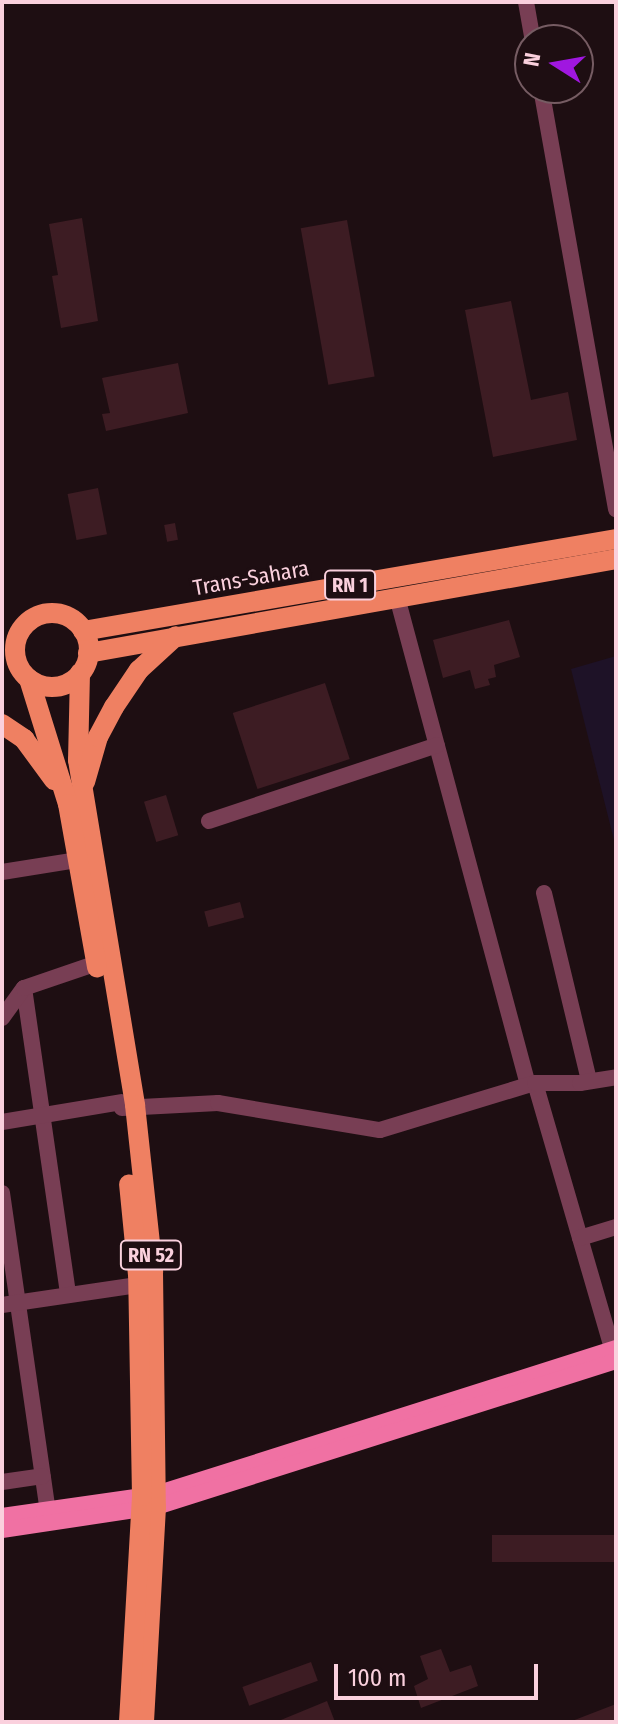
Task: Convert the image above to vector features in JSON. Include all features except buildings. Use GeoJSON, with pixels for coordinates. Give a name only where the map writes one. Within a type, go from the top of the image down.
{"type":"FeatureCollection","features":[{"type":"Feature","properties":{"kind":"main road","name":"Trans-Sahara"},"geometry":{"type":"LineString","coordinates":[[83,631],[616,539]]}},
{"type":"Feature","properties":{"kind":"main road","name":"Trans-Sahara"},"geometry":{"type":"LineString","coordinates":[[88,653],[616,559]]}},
{"type":"Feature","properties":{"kind":"main road"},"geometry":{"type":"LineString","coordinates":[[42,615],[65,616],[83,631],[88,653],[80,673],[75,799],[16,670],[9,640],[42,615]]}},
{"type":"Feature","properties":{"kind":"main road"},"geometry":{"type":"LineString","coordinates":[[75,799],[98,737],[114,707],[139,670],[177,635]]}},
{"type":"Feature","properties":{"kind":"main road"},"geometry":{"type":"LineString","coordinates":[[16,670],[50,687],[62,686],[80,673]]}},
{"type":"Feature","properties":{"kind":"main road"},"geometry":{"type":"LineString","coordinates":[[2,724],[24,739],[75,799]]}},
{"type":"Feature","properties":{"kind":"main road","name":"RN 52"},"geometry":{"type":"LineString","coordinates":[[75,799],[78,860],[126,1105],[138,1285],[149,1502],[129,1722]]}},
{"type":"Feature","properties":{"kind":"main road","name":"RN 52"},"geometry":{"type":"LineString","coordinates":[[75,799],[153,1272],[144,1722]]}},
{"type":"Feature","properties":{"kind":"main road"},"geometry":{"type":"LineString","coordinates":[[2,1516],[48,1516],[149,1502],[615,1353]]}},
{"type":"Feature","properties":{"kind":"main road"},"geometry":{"type":"LineString","coordinates":[[2,1530],[48,1516]]}},
{"type":"Feature","properties":{"kind":"street"},"geometry":{"type":"LineString","coordinates":[[526,2],[530,24]]}},
{"type":"Feature","properties":{"kind":"street"},"geometry":{"type":"LineString","coordinates":[[544,104],[616,509]]}},
{"type":"Feature","properties":{"kind":"street"},"geometry":{"type":"LineString","coordinates":[[397,597],[532,1084],[615,1353]]}},
{"type":"Feature","properties":{"kind":"street"},"geometry":{"type":"LineString","coordinates":[[209,821],[437,745]]}},
{"type":"Feature","properties":{"kind":"street"},"geometry":{"type":"LineString","coordinates":[[2,872],[78,860]]}},
{"type":"Feature","properties":{"kind":"street"},"geometry":{"type":"LineString","coordinates":[[544,893],[589,1081]]}},
{"type":"Feature","properties":{"kind":"street"},"geometry":{"type":"LineString","coordinates":[[2,1018],[24,988],[97,963]]}},
{"type":"Feature","properties":{"kind":"street"},"geometry":{"type":"LineString","coordinates":[[24,988],[68,1295]]}},
{"type":"Feature","properties":{"kind":"street"},"geometry":{"type":"LineString","coordinates":[[2,1122],[126,1105],[218,1103],[380,1130],[532,1084],[616,1077]]}},
{"type":"Feature","properties":{"kind":"street"},"geometry":{"type":"LineString","coordinates":[[3,1200],[10,1304],[48,1516]]}},
{"type":"Feature","properties":{"kind":"street"},"geometry":{"type":"LineString","coordinates":[[580,1238],[616,1227]]}},
{"type":"Feature","properties":{"kind":"street"},"geometry":{"type":"LineString","coordinates":[[10,1304],[138,1285]]}},
{"type":"Feature","properties":{"kind":"street"},"geometry":{"type":"LineString","coordinates":[[2,1482],[43,1476]]}},
{"type":"Feature","properties":{"kind":"shaded area"},"geometry":{"type":"Polygon","coordinates":[[[616,656],[616,848],[571,669],[616,656]]]}}]}
